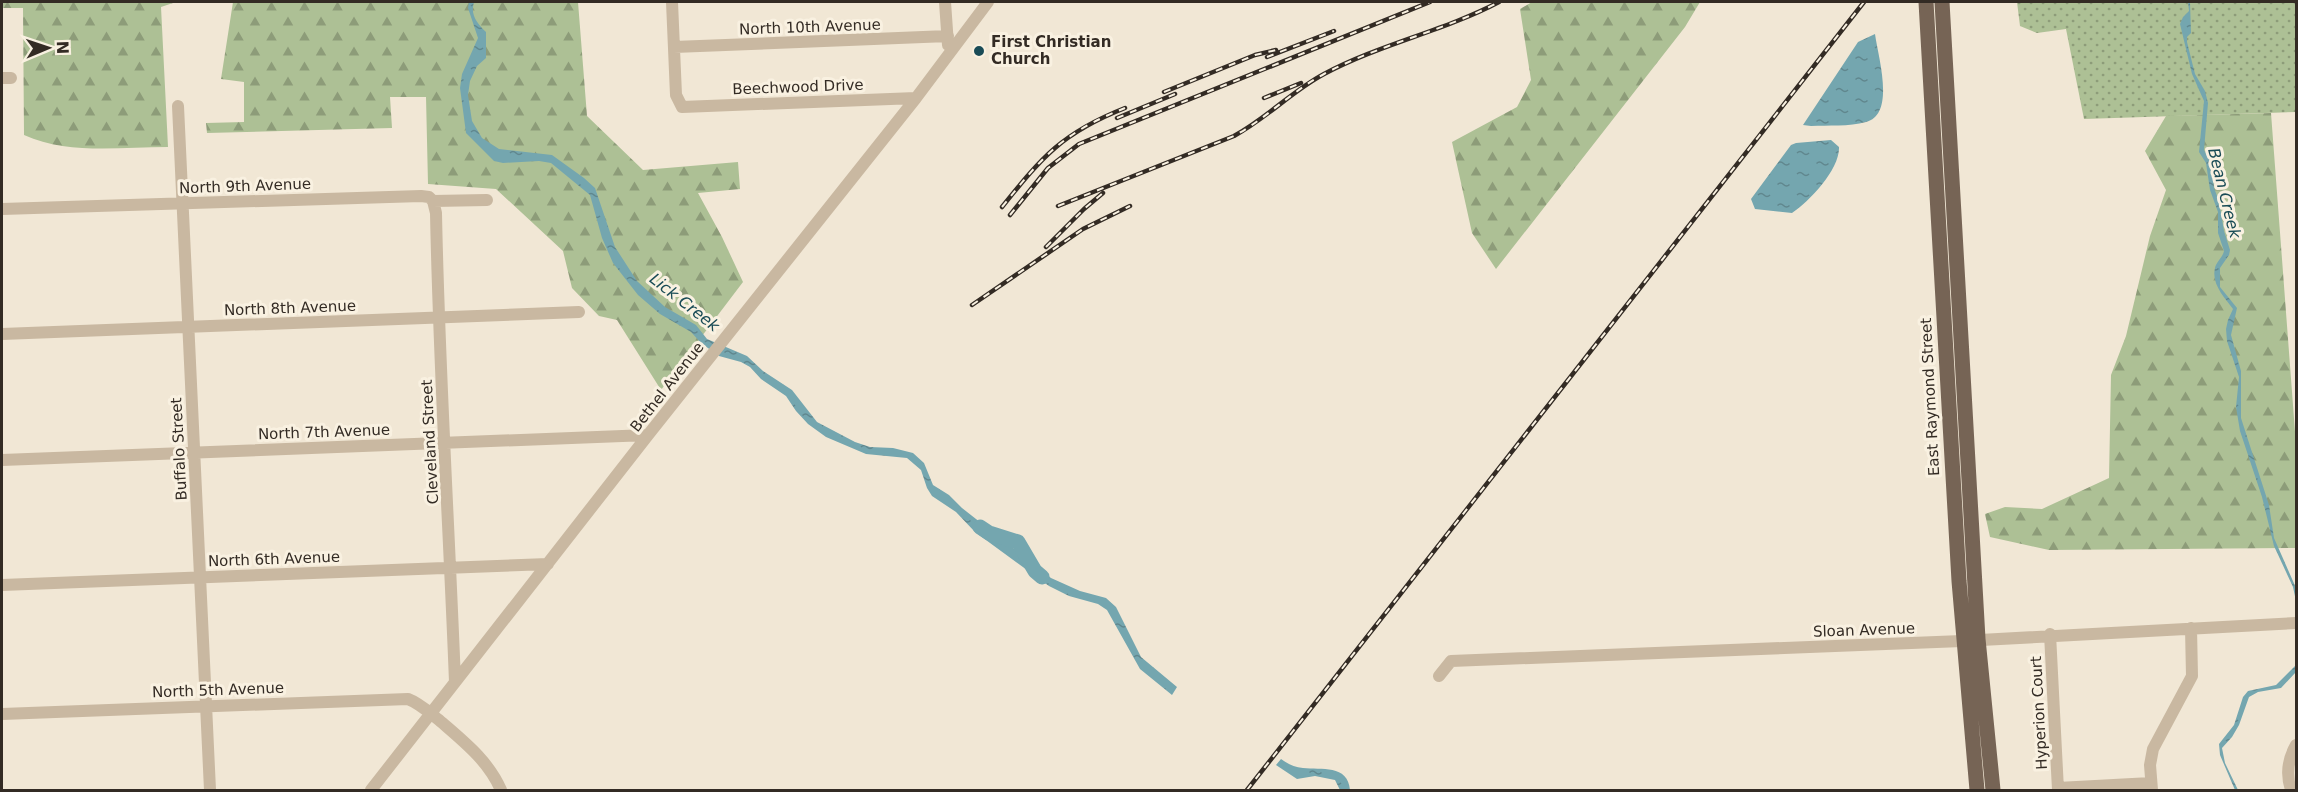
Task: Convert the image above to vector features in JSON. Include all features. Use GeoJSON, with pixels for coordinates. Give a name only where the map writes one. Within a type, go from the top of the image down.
{"type":"FeatureCollection","features":[{"type":"Feature","properties":{"kind":"main road"},"geometry":{"type":"LineString","coordinates":[[1926,2],[1949,281],[1977,790]]}},
{"type":"Feature","properties":{"kind":"main road"},"geometry":{"type":"LineString","coordinates":[[1942,2],[1949,281]]}},
{"type":"Feature","properties":{"kind":"main road"},"geometry":{"type":"LineString","coordinates":[[1970,640],[1993,790]]}},
{"type":"Feature","properties":{"kind":"street"},"geometry":{"type":"LineString","coordinates":[[672,2],[674,47]]}},
{"type":"Feature","properties":{"kind":"street"},"geometry":{"type":"LineString","coordinates":[[945,2],[949,52]]}},
{"type":"Feature","properties":{"kind":"street","name":"Bethel Avenue"},"geometry":{"type":"LineString","coordinates":[[370,790],[916,98],[988,2]]}},
{"type":"Feature","properties":{"kind":"street","name":"North 10th Avenue"},"geometry":{"type":"LineString","coordinates":[[674,47],[948,36]]}},
{"type":"Feature","properties":{"kind":"street","name":"Beechwood Drive"},"geometry":{"type":"LineString","coordinates":[[674,47],[675,95],[682,107],[916,98]]}},
{"type":"Feature","properties":{"kind":"street","name":"Buffalo Street"},"geometry":{"type":"LineString","coordinates":[[178,106],[210,790]]}},
{"type":"Feature","properties":{"kind":"street","name":"North 9th Avenue"},"geometry":{"type":"LineString","coordinates":[[2,209],[421,196],[429,197],[433,201],[487,200]]}},
{"type":"Feature","properties":{"kind":"street","name":"Cleveland Street"},"geometry":{"type":"LineString","coordinates":[[433,201],[436,213],[438,317],[446,442],[455,682]]}},
{"type":"Feature","properties":{"kind":"street","name":"North 8th Avenue"},"geometry":{"type":"LineString","coordinates":[[2,334],[579,312]]}},
{"type":"Feature","properties":{"kind":"street","name":"North 7th Avenue"},"geometry":{"type":"LineString","coordinates":[[2,460],[648,435]]}},
{"type":"Feature","properties":{"kind":"street","name":"North 6th Avenue"},"geometry":{"type":"LineString","coordinates":[[2,585],[548,564]]}},
{"type":"Feature","properties":{"kind":"street","name":"Sloan Avenue"},"geometry":{"type":"LineString","coordinates":[[1439,676],[1451,661],[1970,640],[2294,623]]}},
{"type":"Feature","properties":{"kind":"street"},"geometry":{"type":"LineString","coordinates":[[2058,789],[2151,787],[2150,765],[2153,749],[2192,676],[2192,628]]}},
{"type":"Feature","properties":{"kind":"street","name":"Hyperion Court"},"geometry":{"type":"LineString","coordinates":[[2050,634],[2058,789]]}},
{"type":"Feature","properties":{"kind":"street","name":"North 5th Avenue"},"geometry":{"type":"LineString","coordinates":[[2,714],[406,698],[431,714],[480,757],[501,790]]}},
{"type":"Feature","properties":{"kind":"street"},"geometry":{"type":"LineString","coordinates":[[2291,790],[2288,776],[2290,761],[2296,746]]}},
{"type":"Feature","properties":{"kind":"green space"},"geometry":{"type":"Polygon","coordinates":[[[2,2],[176,2],[161,7],[168,147],[76,148],[24,135],[23,8],[2,8],[2,2]]]}},
{"type":"Feature","properties":{"kind":"green space"},"geometry":{"type":"Polygon","coordinates":[[[233,2],[578,2],[587,116],[643,170],[738,162],[740,189],[698,193],[743,282],[661,390],[617,320],[599,316],[572,288],[563,251],[496,189],[428,184],[426,97],[390,97],[392,128],[207,133],[206,123],[244,122],[244,82],[221,79],[233,2]]]}},
{"type":"Feature","properties":{"kind":"green space"},"geometry":{"type":"Polygon","coordinates":[[[1532,2],[1700,2],[1685,27],[1496,269],[1472,233],[1452,142],[1517,107],[1531,80],[1520,9],[1532,2]]]}},
{"type":"Feature","properties":{"kind":"green space"},"geometry":{"type":"Polygon","coordinates":[[[2017,2],[2296,2],[2296,112],[2084,119],[2066,29],[2037,33],[2020,26],[2017,2]]]}},
{"type":"Feature","properties":{"kind":"green space"},"geometry":{"type":"Polygon","coordinates":[[[2271,113],[2296,445],[2296,548],[2049,550],[1990,537],[1985,514],[2005,507],[2042,509],[2109,478],[2111,375],[2126,336],[2150,236],[2166,190],[2145,151],[2166,116],[2271,113]]]}},
{"type":"Feature","properties":{"kind":"water","name":"Lick Creek"},"geometry":{"type":"Polygon","coordinates":[[[469,2],[474,2],[475,18],[486,32],[486,58],[477,66],[470,81],[468,95],[472,121],[482,138],[499,149],[552,155],[584,178],[595,188],[615,247],[637,281],[665,307],[696,325],[707,339],[747,356],[763,371],[792,390],[817,422],[855,442],[870,447],[893,448],[913,453],[924,463],[933,485],[949,495],[962,508],[1051,578],[1080,591],[1106,598],[1116,607],[1141,657],[1177,687],[1172,695],[1140,669],[1107,610],[1098,604],[1069,596],[1049,586],[975,532],[956,512],[932,496],[921,470],[907,458],[866,454],[826,437],[808,424],[786,396],[761,379],[750,367],[719,356],[701,343],[691,332],[660,314],[638,295],[613,263],[602,238],[590,195],[551,163],[494,161],[466,133],[460,88],[462,74],[478,38],[468,8],[469,2]]]}},
{"type":"Feature","properties":{"kind":"water"},"geometry":{"type":"Polygon","coordinates":[[[2188,2],[2190,2],[2191,33],[2187,37],[2187,42],[2195,74],[2205,91],[2208,103],[2204,150],[2212,164],[2214,188],[2230,250],[2220,268],[2220,287],[2237,308],[2231,335],[2241,371],[2241,418],[2269,505],[2274,538],[2296,588],[2296,601],[2293,587],[2274,546],[2262,497],[2240,431],[2236,407],[2239,377],[2227,341],[2226,329],[2233,309],[2215,280],[2216,266],[2224,251],[2218,233],[2218,212],[2210,190],[2206,163],[2199,152],[2204,101],[2192,74],[2180,24],[2189,11],[2188,2]]]}},
{"type":"Feature","properties":{"kind":"water"},"geometry":{"type":"Polygon","coordinates":[[[1875,34],[1883,97],[1875,117],[1853,125],[1803,125],[1858,42],[1875,34]]]}},
{"type":"Feature","properties":{"kind":"water"},"geometry":{"type":"Polygon","coordinates":[[[1831,140],[1839,147],[1835,165],[1823,184],[1807,201],[1792,213],[1755,209],[1751,199],[1791,145],[1831,140]]]}},
{"type":"Feature","properties":{"kind":"water"},"geometry":{"type":"Polygon","coordinates":[[[2295,666],[2296,672],[2281,688],[2258,692],[2249,697],[2239,725],[2222,748],[2225,763],[2238,790],[2235,790],[2220,755],[2219,744],[2234,725],[2243,697],[2248,691],[2276,685],[2295,666]]]}},
{"type":"Feature","properties":{"kind":"water"},"geometry":{"type":"Polygon","coordinates":[[[1281,759],[1297,767],[1339,772],[1348,782],[1350,790],[1340,790],[1335,780],[1315,776],[1297,779],[1276,765],[1281,759]]]}},
{"type":"Feature","properties":{"kind":"waterway","name":"Lick Creek"},"geometry":{"type":"LineString","coordinates":[[980,527],[989,533],[1018,542],[1035,571],[1042,577]]}},
{"type":"Feature","properties":{"kind":"railway"},"geometry":{"type":"LineString","coordinates":[[1010,215],[1048,168],[1079,144],[1430,2]]}},
{"type":"Feature","properties":{"kind":"railway"},"geometry":{"type":"LineString","coordinates":[[1058,206],[1234,136],[1301,88],[1345,63],[1456,21],[1499,2]]}},
{"type":"Feature","properties":{"kind":"railway"},"geometry":{"type":"LineString","coordinates":[[1247,790],[1864,2]]}},
{"type":"Feature","properties":{"kind":"railway"},"geometry":{"type":"LineString","coordinates":[[1267,57],[1334,31]]}},
{"type":"Feature","properties":{"kind":"railway"},"geometry":{"type":"LineString","coordinates":[[1164,92],[1255,55],[1276,50]]}},
{"type":"Feature","properties":{"kind":"railway"},"geometry":{"type":"LineString","coordinates":[[1264,98],[1301,83]]}},
{"type":"Feature","properties":{"kind":"railway"},"geometry":{"type":"LineString","coordinates":[[1117,118],[1175,94]]}},
{"type":"Feature","properties":{"kind":"railway"},"geometry":{"type":"LineString","coordinates":[[1002,207],[1055,148],[1085,127],[1125,108]]}},
{"type":"Feature","properties":{"kind":"railway"},"geometry":{"type":"LineString","coordinates":[[1046,247],[1103,193]]}},
{"type":"Feature","properties":{"kind":"railway"},"geometry":{"type":"LineString","coordinates":[[972,305],[1083,229],[1130,206]]}},
{"type":"Feature","properties":{"kind":"place","name":"First Christian Church"},"geometry":{"type":"Point","coordinates":[979,51]}},
{"type":"Feature","properties":{"kind":"water label","name":"Bean Creek"},"geometry":{"type":"Point","coordinates":[2225,193]}}]}
